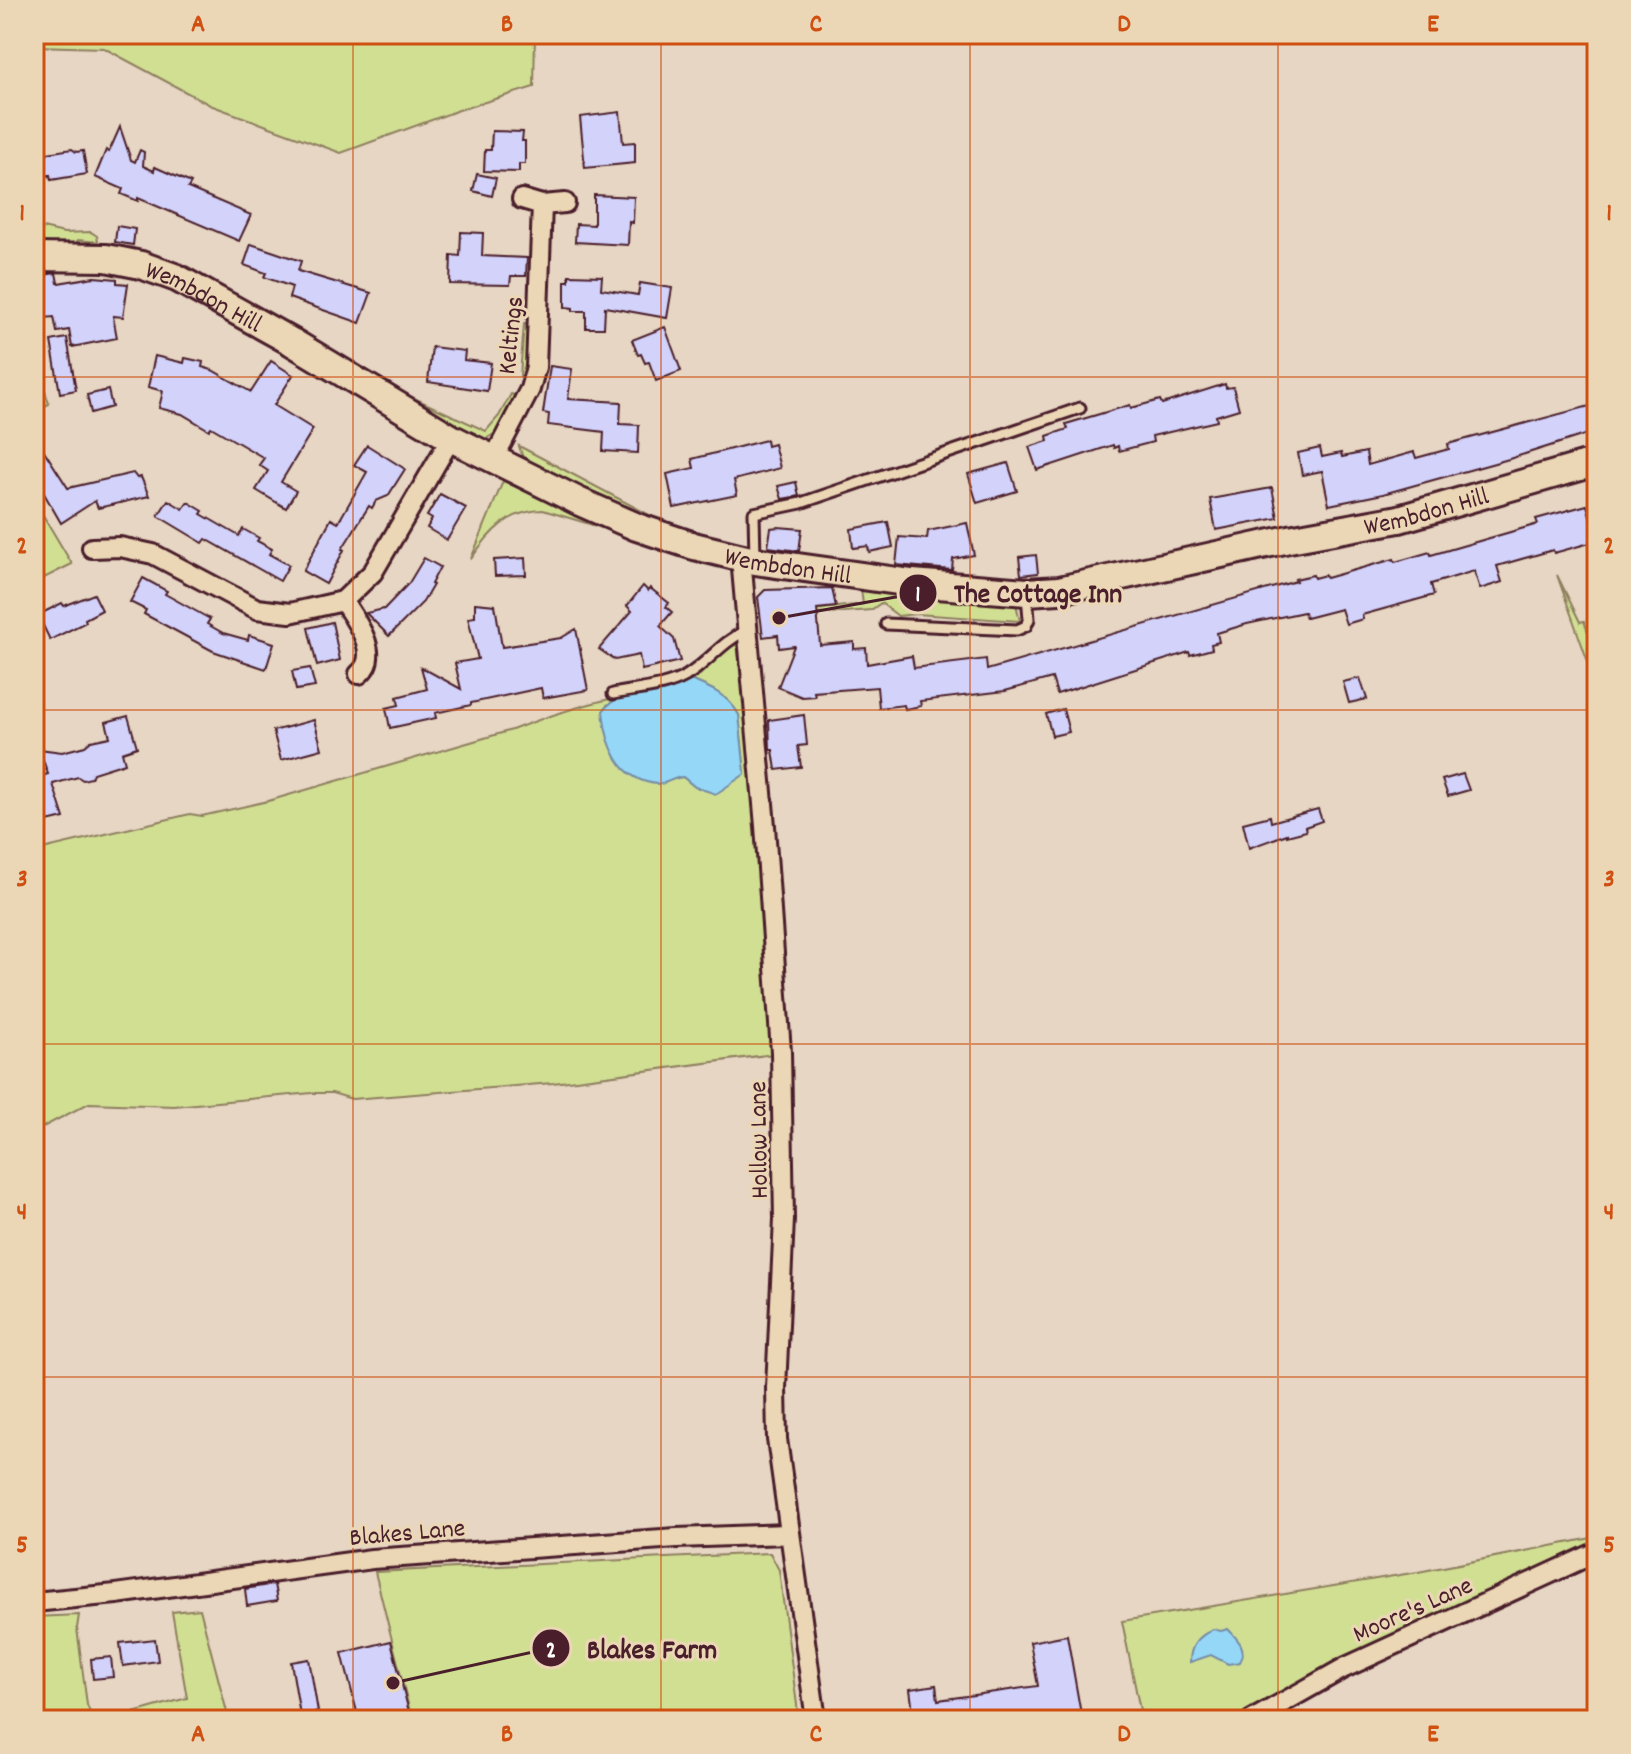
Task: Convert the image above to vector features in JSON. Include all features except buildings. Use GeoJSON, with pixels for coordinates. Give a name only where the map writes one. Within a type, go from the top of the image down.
{"type":"FeatureCollection","features":[{"type":"Feature","properties":{"kind":"main road","name":"Wembdon Hill"},"geometry":{"type":"LineString","coordinates":[[34,257],[106,258],[141,265],[177,278],[292,342],[451,438],[637,527],[748,560],[912,583],[1027,592],[1090,584],[1289,539],[1399,519],[1597,462]]}},
{"type":"Feature","properties":{"kind":"street"},"geometry":{"type":"LineString","coordinates":[[522,199],[542,205],[565,203]]}},
{"type":"Feature","properties":{"kind":"street","name":"Keltings"},"geometry":{"type":"LineString","coordinates":[[493,460],[530,389],[536,367],[542,205]]}},
{"type":"Feature","properties":{"kind":"street"},"geometry":{"type":"LineString","coordinates":[[92,548],[120,547],[153,554],[257,609],[290,613],[319,609],[343,601],[373,572],[451,438]]}},
{"type":"Feature","properties":{"kind":"street","name":"Hollow Lane"},"geometry":{"type":"LineString","coordinates":[[748,560],[746,631],[765,826],[781,1052],[784,1219],[776,1388],[778,1453],[816,1720]]}},
{"type":"Feature","properties":{"kind":"street"},"geometry":{"type":"LineString","coordinates":[[343,601],[368,649],[370,660],[359,674]]}},
{"type":"Feature","properties":{"kind":"street","name":"Blakes Lane"},"geometry":{"type":"LineString","coordinates":[[34,1602],[116,1594],[372,1559],[663,1539],[788,1534]]}},
{"type":"Feature","properties":{"kind":"street","name":"Moore's Lane"},"geometry":{"type":"LineString","coordinates":[[1252,1720],[1344,1668],[1597,1552]]}},
{"type":"Feature","properties":{"kind":"lane"},"geometry":{"type":"LineString","coordinates":[[34,322],[39,357]]}},
{"type":"Feature","properties":{"kind":"lane"},"geometry":{"type":"LineString","coordinates":[[748,560],[754,513],[801,503],[1080,408]]}},
{"type":"Feature","properties":{"kind":"lane"},"geometry":{"type":"LineString","coordinates":[[886,624],[1017,630],[1026,626],[1029,619],[1027,592]]}},
{"type":"Feature","properties":{"kind":"lane"},"geometry":{"type":"LineString","coordinates":[[613,694],[672,683],[702,664],[728,639],[746,631]]}},
{"type":"Feature","properties":{"kind":"green space"},"geometry":{"type":"Polygon","coordinates":[[[34,34],[535,34],[534,87],[459,110],[341,153],[210,105],[104,48],[34,46],[34,34]]]}},
{"type":"Feature","properties":{"kind":"green space"},"geometry":{"type":"Polygon","coordinates":[[[34,226],[64,233],[91,232],[97,236],[98,242],[34,243],[34,226]]]}},
{"type":"Feature","properties":{"kind":"green space"},"geometry":{"type":"Polygon","coordinates":[[[524,324],[531,325],[526,377],[520,376],[524,324]]]}},
{"type":"Feature","properties":{"kind":"green space"},"geometry":{"type":"Polygon","coordinates":[[[37,364],[49,404],[45,406],[43,400],[34,395],[34,365],[37,364]]]}},
{"type":"Feature","properties":{"kind":"green space"},"geometry":{"type":"Polygon","coordinates":[[[511,394],[516,396],[503,423],[494,434],[481,440],[411,402],[414,398],[486,431],[511,394]]]}},
{"type":"Feature","properties":{"kind":"green space"},"geometry":{"type":"Polygon","coordinates":[[[519,446],[657,519],[653,522],[544,474],[545,470],[523,458],[519,446]]]}},
{"type":"Feature","properties":{"kind":"green space"},"geometry":{"type":"Polygon","coordinates":[[[503,481],[616,532],[543,510],[531,511],[501,524],[471,559],[503,481]]]}},
{"type":"Feature","properties":{"kind":"green space"},"geometry":{"type":"Polygon","coordinates":[[[34,500],[72,564],[34,583],[34,500]]]}},
{"type":"Feature","properties":{"kind":"green space"},"geometry":{"type":"Polygon","coordinates":[[[1557,575],[1580,622],[1584,621],[1597,657],[1597,687],[1557,575]]]}},
{"type":"Feature","properties":{"kind":"green space"},"geometry":{"type":"Polygon","coordinates":[[[861,589],[1016,604],[1020,621],[916,614],[898,616],[881,603],[871,610],[803,615],[803,611],[863,604],[861,589]]]}},
{"type":"Feature","properties":{"kind":"green space"},"geometry":{"type":"Polygon","coordinates":[[[734,643],[737,644],[755,780],[774,1054],[553,1083],[352,1099],[332,1093],[312,1093],[174,1106],[89,1103],[39,1129],[34,1140],[34,851],[190,814],[202,816],[268,801],[600,701],[630,695],[607,705],[606,717],[611,743],[625,766],[634,774],[658,783],[683,777],[695,787],[745,774],[739,715],[730,702],[718,693],[690,680],[700,675],[734,643]]]}},
{"type":"Feature","properties":{"kind":"green space"},"geometry":{"type":"Polygon","coordinates":[[[1597,1537],[1597,1546],[1261,1705],[1241,1720],[1142,1720],[1122,1621],[1418,1572],[1597,1537]]]}},
{"type":"Feature","properties":{"kind":"green space"},"geometry":{"type":"Polygon","coordinates":[[[770,1553],[779,1570],[799,1720],[412,1720],[375,1572],[770,1553]]]}},
{"type":"Feature","properties":{"kind":"green space"},"geometry":{"type":"Polygon","coordinates":[[[200,1609],[229,1720],[108,1720],[187,1698],[172,1612],[200,1609]]]}},
{"type":"Feature","properties":{"kind":"green space"},"geometry":{"type":"Polygon","coordinates":[[[79,1615],[77,1628],[87,1705],[93,1720],[34,1720],[34,1617],[79,1615]]]}},
{"type":"Feature","properties":{"kind":"water"},"geometry":{"type":"Polygon","coordinates":[[[690,680],[724,697],[739,715],[745,774],[716,794],[695,787],[683,777],[659,784],[645,782],[624,769],[607,736],[603,711],[609,704],[625,696],[672,688],[690,680]]]}},
{"type":"Feature","properties":{"kind":"water"},"geometry":{"type":"Polygon","coordinates":[[[1213,1629],[1228,1629],[1238,1640],[1243,1652],[1240,1662],[1228,1664],[1211,1655],[1190,1662],[1196,1642],[1213,1629]]]}},
{"type":"Feature","properties":{"kind":"place","name":"The Cottage Inn"},"geometry":{"type":"Point","coordinates":[779,618]}},
{"type":"Feature","properties":{"kind":"place","name":"Blakes Farm"},"geometry":{"type":"Point","coordinates":[393,1683]}}]}
